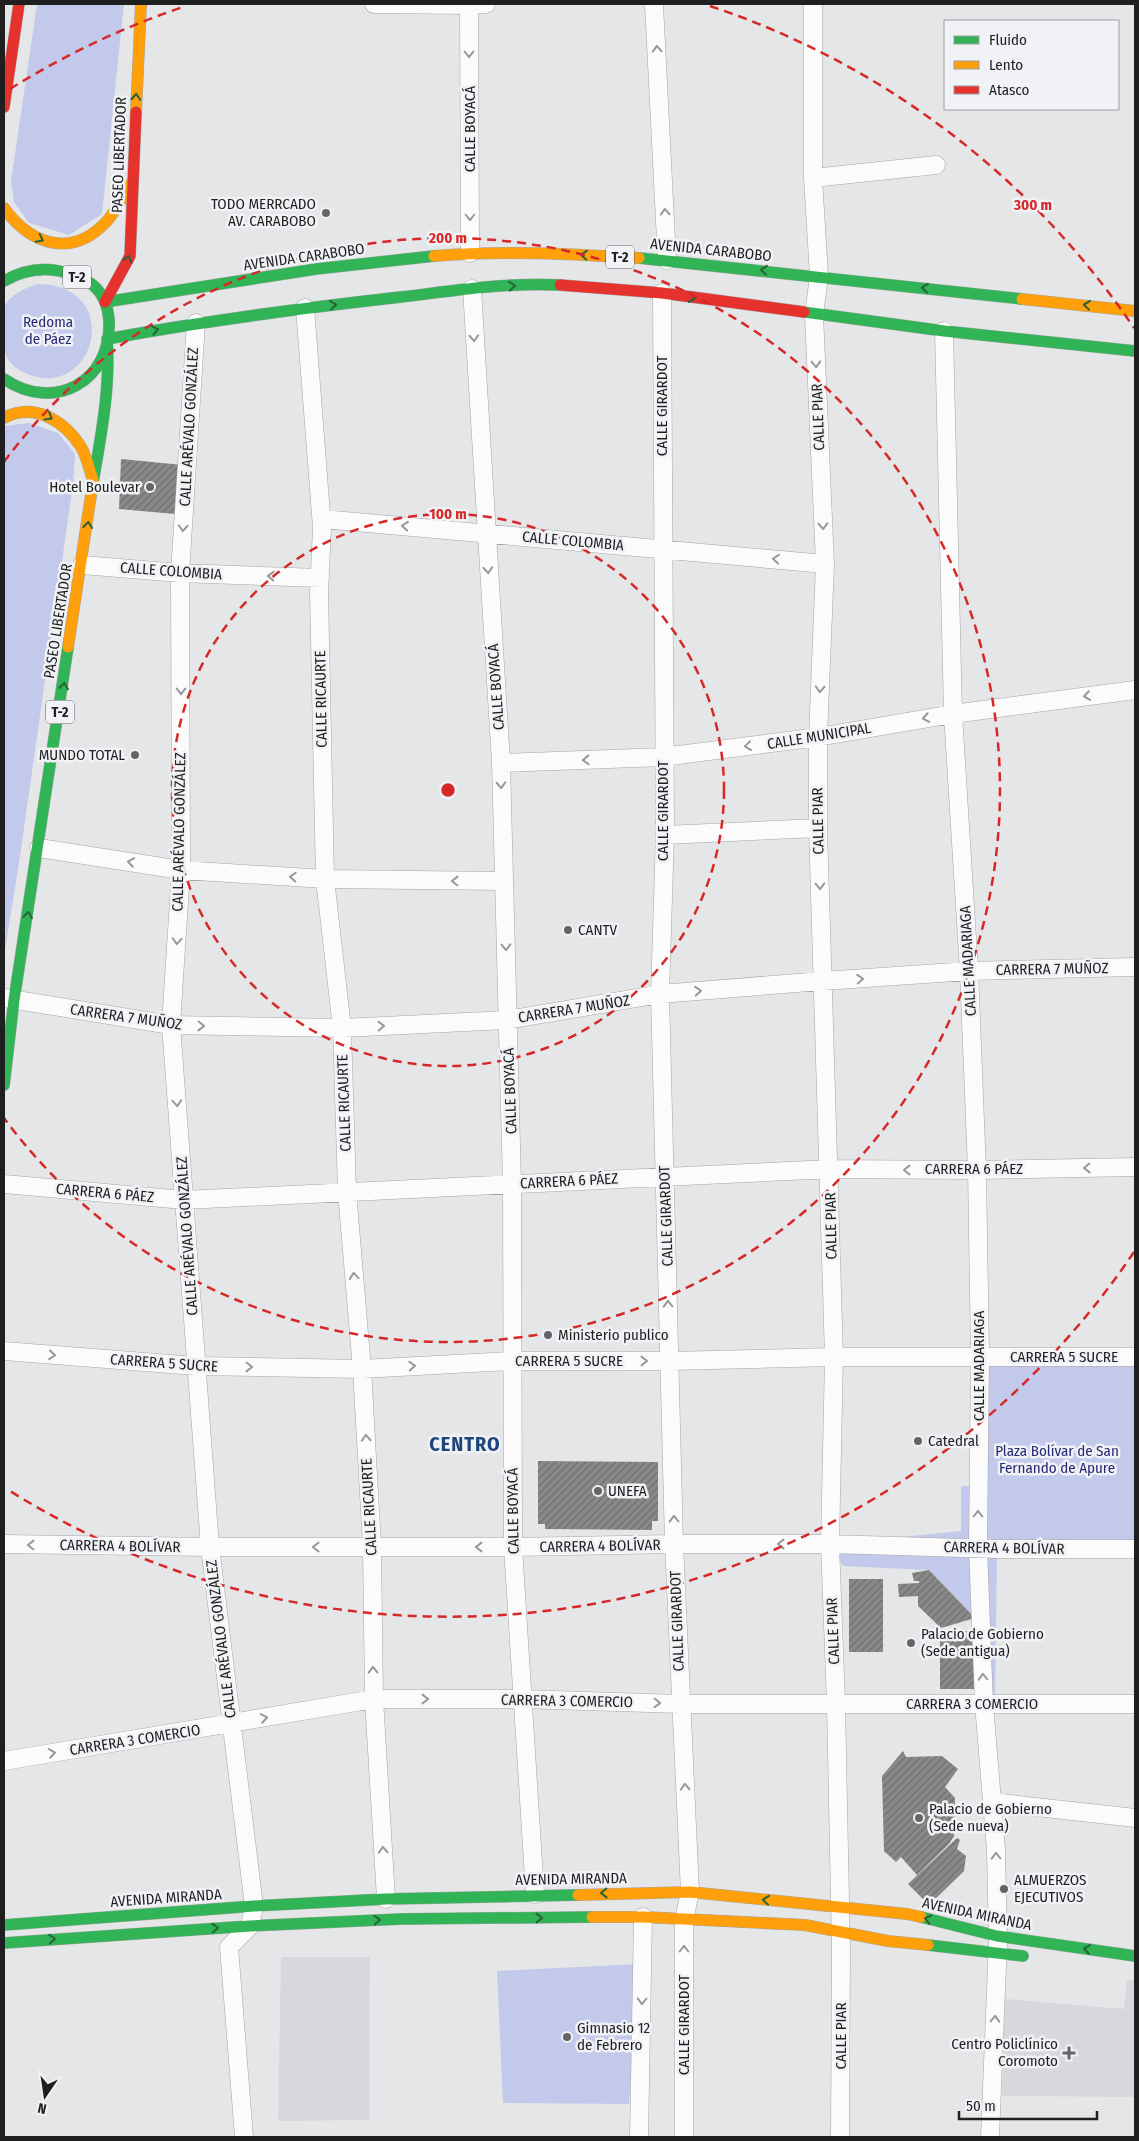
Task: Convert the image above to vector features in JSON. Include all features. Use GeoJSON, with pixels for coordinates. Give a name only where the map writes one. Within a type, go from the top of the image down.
{"type":"FeatureCollection","features":[{"type":"Feature","properties":{"kind":"main road"},"geometry":{"type":"LineString","coordinates":[[4,108],[19,4]]}},
{"type":"Feature","properties":{"kind":"main road","name":"PASEO LIBERTADOR"},"geometry":{"type":"LineString","coordinates":[[105,302],[130,256],[141,4]]}},
{"type":"Feature","properties":{"kind":"main road"},"geometry":{"type":"LineString","coordinates":[[4,208],[15,223],[27,232],[48,244],[66,244],[88,238],[107,221],[132,182]]}},
{"type":"Feature","properties":{"kind":"main road","name":"AVENIDA CARABOBO"},"geometry":{"type":"LineString","coordinates":[[105,302],[326,268],[401,258],[470,253],[568,254],[668,260],[1135,311]]}},
{"type":"Feature","properties":{"kind":"main road","name":"T-2"},"geometry":{"type":"LineString","coordinates":[[4,281],[17,272],[39,268],[60,270],[94,286],[105,302],[109,320],[107,339],[95,370],[80,384],[60,392],[40,394],[19,389],[4,379]]}},
{"type":"Feature","properties":{"kind":"main road","name":"T-2"},"geometry":{"type":"LineString","coordinates":[[107,339],[196,322],[305,308],[472,289],[540,284],[662,293],[814,315],[944,331],[1135,351]]}},
{"type":"Feature","properties":{"kind":"main road","name":"PASEO LIBERTADOR"},"geometry":{"type":"LineString","coordinates":[[4,1085],[9,999],[23,948],[108,382],[107,339]]}},
{"type":"Feature","properties":{"kind":"main road"},"geometry":{"type":"LineString","coordinates":[[4,418],[11,412],[29,410],[47,414],[62,426],[80,446],[94,480]]}},
{"type":"Feature","properties":{"kind":"main road"},"geometry":{"type":"LineString","coordinates":[[9,961],[23,948]]}},
{"type":"Feature","properties":{"kind":"main road","name":"AVENIDA MIRANDA"},"geometry":{"type":"LineString","coordinates":[[4,1925],[254,1906],[386,1899],[535,1894],[690,1892],[907,1914],[1035,1958]]}},
{"type":"Feature","properties":{"kind":"main road","name":"AVENIDA MIRANDA"},"geometry":{"type":"LineString","coordinates":[[4,1943],[250,1926],[401,1919],[643,1918],[805,1924],[888,1941],[997,1944],[1135,1956]]}},
{"type":"Feature","properties":{"kind":"street"},"geometry":{"type":"LineString","coordinates":[[374,4],[478,4]]}},
{"type":"Feature","properties":{"kind":"street","name":"CALLE BOYACÁ"},"geometry":{"type":"LineString","coordinates":[[470,253],[478,4]]}},
{"type":"Feature","properties":{"kind":"street"},"geometry":{"type":"LineString","coordinates":[[654,4],[668,260]]}},
{"type":"Feature","properties":{"kind":"street","name":"CALLE PIAR"},"geometry":{"type":"LineString","coordinates":[[812,4],[813,178],[819,276],[814,315],[825,564],[818,737],[818,828],[830,1169],[834,1357],[830,1544],[836,1704],[840,1907],[840,2137]]}},
{"type":"Feature","properties":{"kind":"street"},"geometry":{"type":"LineString","coordinates":[[813,178],[936,165]]}},
{"type":"Feature","properties":{"kind":"street","name":"CALLE BOYACÁ"},"geometry":{"type":"LineString","coordinates":[[472,289],[501,763],[512,1184],[513,1547],[521,1699],[535,1894]]}},
{"type":"Feature","properties":{"kind":"street","name":"CALLE GIRARDOT"},"geometry":{"type":"LineString","coordinates":[[662,293],[664,835],[660,994],[674,1544],[690,1892],[684,1920],[684,2137]]}},
{"type":"Feature","properties":{"kind":"street","name":"CALLE RICAURTE"},"geometry":{"type":"LineString","coordinates":[[305,308],[322,520],[320,578],[326,879],[342,1028],[347,1192],[362,1369],[372,1546],[374,1699],[386,1899]]}},
{"type":"Feature","properties":{"kind":"street","name":"CALLE ARÉVALO GONZÁLEZ"},"geometry":{"type":"LineString","coordinates":[[196,322],[180,573],[181,870],[171,1025],[210,1547],[254,1906],[250,1926]]}},
{"type":"Feature","properties":{"kind":"street","name":"CALLE MADARIAGA"},"geometry":{"type":"LineString","coordinates":[[944,331],[953,714],[969,971],[977,1170],[980,1356],[978,1548],[984,1704],[996,1850],[997,1944],[990,2137]]}},
{"type":"Feature","properties":{"kind":"street","name":"CALLE COLOMBIA"},"geometry":{"type":"LineString","coordinates":[[322,520],[662,548],[825,564]]}},
{"type":"Feature","properties":{"kind":"street","name":"CALLE COLOMBIA"},"geometry":{"type":"LineString","coordinates":[[82,565],[180,573],[320,578]]}},
{"type":"Feature","properties":{"kind":"street","name":"CALLE MUNICIPAL"},"geometry":{"type":"LineString","coordinates":[[501,763],[663,757],[818,737],[953,714],[1135,690]]}},
{"type":"Feature","properties":{"kind":"street"},"geometry":{"type":"LineString","coordinates":[[664,835],[818,828]]}},
{"type":"Feature","properties":{"kind":"street"},"geometry":{"type":"LineString","coordinates":[[39,848],[181,870],[326,879],[504,881]]}},
{"type":"Feature","properties":{"kind":"street","name":"CARRERA 7 MUÑOZ"},"geometry":{"type":"LineString","coordinates":[[9,999],[171,1025],[342,1028],[507,1020],[660,994],[822,981],[969,971],[1135,967]]}},
{"type":"Feature","properties":{"kind":"street","name":"CARRERA 6 PÁEZ"},"geometry":{"type":"LineString","coordinates":[[4,1184],[184,1200],[830,1169],[977,1170],[1135,1167]]}},
{"type":"Feature","properties":{"kind":"street","name":"CARRERA 5 SUCRE"},"geometry":{"type":"LineString","coordinates":[[4,1351],[196,1366],[362,1369],[511,1361],[670,1362],[834,1357],[1135,1357]]}},
{"type":"Feature","properties":{"kind":"street","name":"CARRERA 4 BOLÍVAR"},"geometry":{"type":"LineString","coordinates":[[4,1544],[210,1547],[513,1547],[830,1544],[978,1548],[1135,1549]]}},
{"type":"Feature","properties":{"kind":"street","name":"CARRERA 3 COMERCIO"},"geometry":{"type":"LineString","coordinates":[[4,1761],[374,1699],[521,1699],[681,1704],[1135,1704]]}},
{"type":"Feature","properties":{"kind":"street"},"geometry":{"type":"LineString","coordinates":[[992,1802],[1135,1818]]}},
{"type":"Feature","properties":{"kind":"street"},"geometry":{"type":"LineString","coordinates":[[639,2137],[643,1918]]}},
{"type":"Feature","properties":{"kind":"street"},"geometry":{"type":"LineString","coordinates":[[244,2137],[229,1947],[250,1926]]}},
{"type":"Feature","properties":{"kind":"shaded area"},"geometry":{"type":"Polygon","coordinates":[[[281,1957],[370,1957],[369,2120],[278,2121],[281,1957]]]}},
{"type":"Feature","properties":{"kind":"shaded area","name":"Centro Policlínico Coromoto"},"geometry":{"type":"Polygon","coordinates":[[[1127,1980],[1135,1981],[1135,2097],[1002,2096],[1005,1999],[1124,2009],[1127,1980]]]}},
{"type":"Feature","properties":{"kind":"green space"},"geometry":{"type":"Polygon","coordinates":[[[37,4],[124,4],[102,214],[69,235],[29,223],[14,202],[11,181],[37,4]]]}},
{"type":"Feature","properties":{"kind":"green space","name":"Redoma de Páez"},"geometry":{"type":"Polygon","coordinates":[[[38,284],[65,289],[82,301],[91,319],[91,338],[85,356],[73,370],[55,378],[33,376],[20,370],[10,362],[4,349],[4,307],[14,295],[38,284]]]}},
{"type":"Feature","properties":{"kind":"green space"},"geometry":{"type":"Polygon","coordinates":[[[29,423],[58,433],[75,454],[73,484],[4,956],[4,426],[29,423]]]}},
{"type":"Feature","properties":{"kind":"green space","name":"Plaza Bolívar de San Fernando de Apure"},"geometry":{"type":"Polygon","coordinates":[[[980,1356],[1135,1357],[1135,1549],[997,1549],[995,1699],[979,1699],[975,1618],[929,1570],[843,1566],[830,1544],[961,1531],[961,1486],[977,1486],[980,1356]]]}},
{"type":"Feature","properties":{"kind":"green space","name":"Gimnasio 12 de Febrero"},"geometry":{"type":"Polygon","coordinates":[[[639,1964],[629,2104],[503,2103],[497,1971],[639,1964]]]}},
{"type":"Feature","properties":{"kind":"building","name":"Hotel Boulevar"},"geometry":{"type":"Polygon","coordinates":[[[121,459],[183,465],[175,514],[119,509],[121,459]]]}},
{"type":"Feature","properties":{"kind":"building","name":"UNEFA"},"geometry":{"type":"Polygon","coordinates":[[[538,1461],[658,1462],[658,1521],[652,1521],[652,1530],[545,1529],[545,1524],[538,1524],[538,1461]]]}},
{"type":"Feature","properties":{"kind":"building"},"geometry":{"type":"Polygon","coordinates":[[[929,1570],[975,1618],[941,1628],[918,1606],[918,1596],[899,1597],[898,1584],[919,1583],[919,1581],[914,1581],[912,1573],[929,1570]]]}},
{"type":"Feature","properties":{"kind":"building"},"geometry":{"type":"Polygon","coordinates":[[[849,1579],[883,1579],[883,1652],[849,1652],[849,1579]]]}},
{"type":"Feature","properties":{"kind":"building"},"geometry":{"type":"Polygon","coordinates":[[[940,1631],[975,1631],[975,1689],[940,1689],[940,1631]]]}},
{"type":"Feature","properties":{"kind":"building"},"geometry":{"type":"Polygon","coordinates":[[[903,1751],[906,1757],[942,1756],[958,1769],[945,1787],[955,1798],[954,1836],[949,1844],[917,1875],[901,1857],[896,1862],[884,1851],[882,1776],[903,1751]]]}},
{"type":"Feature","properties":{"kind":"building"},"geometry":{"type":"Polygon","coordinates":[[[957,1838],[960,1840],[957,1849],[966,1856],[964,1871],[929,1905],[908,1884],[957,1838]]]}},
{"type":"Feature","properties":{"kind":"traffic: fast"},"geometry":{"type":"LineString","coordinates":[[105,302],[316,269],[434,256]]}},
{"type":"Feature","properties":{"kind":"traffic: fast"},"geometry":{"type":"LineString","coordinates":[[639,258],[1022,299]]}},
{"type":"Feature","properties":{"kind":"traffic: fast"},"geometry":{"type":"LineString","coordinates":[[4,281],[28,271],[36,270],[53,270],[76,276],[92,284],[100,293],[103,297],[109,320],[107,342],[101,360],[90,375],[76,386],[60,392],[42,393],[23,389],[4,379]]}},
{"type":"Feature","properties":{"kind":"traffic: fast"},"geometry":{"type":"LineString","coordinates":[[107,339],[290,310],[364,301],[500,286],[560,285]]}},
{"type":"Feature","properties":{"kind":"traffic: fast"},"geometry":{"type":"LineString","coordinates":[[804,312],[944,331],[1135,351]]}},
{"type":"Feature","properties":{"kind":"traffic: fast"},"geometry":{"type":"LineString","coordinates":[[91,495],[106,398],[107,339]]}},
{"type":"Feature","properties":{"kind":"traffic: fast"},"geometry":{"type":"LineString","coordinates":[[4,1085],[14,1000],[68,647]]}},
{"type":"Feature","properties":{"kind":"traffic: fast"},"geometry":{"type":"LineString","coordinates":[[4,1925],[254,1906],[386,1899],[578,1895]]}},
{"type":"Feature","properties":{"kind":"traffic: fast"},"geometry":{"type":"LineString","coordinates":[[4,1943],[250,1926],[401,1919],[592,1917]]}},
{"type":"Feature","properties":{"kind":"traffic: fast"},"geometry":{"type":"LineString","coordinates":[[921,1917],[997,1936],[1135,1956]]}},
{"type":"Feature","properties":{"kind":"traffic: fast"},"geometry":{"type":"LineString","coordinates":[[928,1945],[1023,1956]]}},
{"type":"Feature","properties":{"kind":"traffic: slow"},"geometry":{"type":"LineString","coordinates":[[136,112],[141,4]]}},
{"type":"Feature","properties":{"kind":"traffic: slow"},"geometry":{"type":"LineString","coordinates":[[4,208],[15,221],[39,238],[52,243],[66,243],[80,240],[94,233],[107,221],[132,182]]}},
{"type":"Feature","properties":{"kind":"traffic: slow"},"geometry":{"type":"LineString","coordinates":[[434,256],[511,253],[639,258]]}},
{"type":"Feature","properties":{"kind":"traffic: slow"},"geometry":{"type":"LineString","coordinates":[[1022,299],[1135,311]]}},
{"type":"Feature","properties":{"kind":"traffic: slow"},"geometry":{"type":"LineString","coordinates":[[4,418],[26,412],[47,416],[57,422],[74,437],[81,447],[93,480]]}},
{"type":"Feature","properties":{"kind":"traffic: slow"},"geometry":{"type":"LineString","coordinates":[[68,647],[91,495]]}},
{"type":"Feature","properties":{"kind":"traffic: slow"},"geometry":{"type":"LineString","coordinates":[[578,1895],[690,1892],[921,1917]]}},
{"type":"Feature","properties":{"kind":"traffic: slow"},"geometry":{"type":"LineString","coordinates":[[592,1917],[643,1917],[805,1925],[888,1941],[928,1945]]}},
{"type":"Feature","properties":{"kind":"traffic: jam"},"geometry":{"type":"LineString","coordinates":[[4,107],[19,4]]}},
{"type":"Feature","properties":{"kind":"traffic: jam"},"geometry":{"type":"LineString","coordinates":[[105,302],[130,256],[136,112]]}},
{"type":"Feature","properties":{"kind":"traffic: jam"},"geometry":{"type":"LineString","coordinates":[[560,285],[662,293],[804,312]]}},
{"type":"Feature","properties":{"kind":"place","name":"TODO MERRCADO AV. CARABOBO"},"geometry":{"type":"Point","coordinates":[326,213]}},
{"type":"Feature","properties":{"kind":"place","name":"Hotel Boulevar"},"geometry":{"type":"Point","coordinates":[150,487]}},
{"type":"Feature","properties":{"kind":"place","name":"MUNDO TOTAL"},"geometry":{"type":"Point","coordinates":[135,755]}},
{"type":"Feature","properties":{"kind":"place","name":"CANTV"},"geometry":{"type":"Point","coordinates":[568,930]}},
{"type":"Feature","properties":{"kind":"place","name":"Ministerio publico"},"geometry":{"type":"Point","coordinates":[548,1335]}},
{"type":"Feature","properties":{"kind":"place","name":"Catedral"},"geometry":{"type":"Point","coordinates":[918,1441]}},
{"type":"Feature","properties":{"kind":"place","name":"UNEFA"},"geometry":{"type":"Point","coordinates":[598,1491]}},
{"type":"Feature","properties":{"kind":"place","name":"Palacio de Gobierno (Sede antigua)"},"geometry":{"type":"Point","coordinates":[911,1643]}},
{"type":"Feature","properties":{"kind":"place","name":"Palacio de Gobierno (Sede nueva)"},"geometry":{"type":"Point","coordinates":[919,1818]}},
{"type":"Feature","properties":{"kind":"place","name":"ALMUERZOS EJECUTIVOS"},"geometry":{"type":"Point","coordinates":[1004,1889]}},
{"type":"Feature","properties":{"kind":"place","name":"Gimnasio 12 de Febrero"},"geometry":{"type":"Point","coordinates":[567,2037]}},
{"type":"Feature","properties":{"kind":"place","name":"Centro Policlínico Coromoto"},"geometry":{"type":"Point","coordinates":[1069,2053]}},
{"type":"Feature","properties":{"kind":"district","name":"CENTRO"},"geometry":{"type":"Point","coordinates":[465,1444]}}]}
